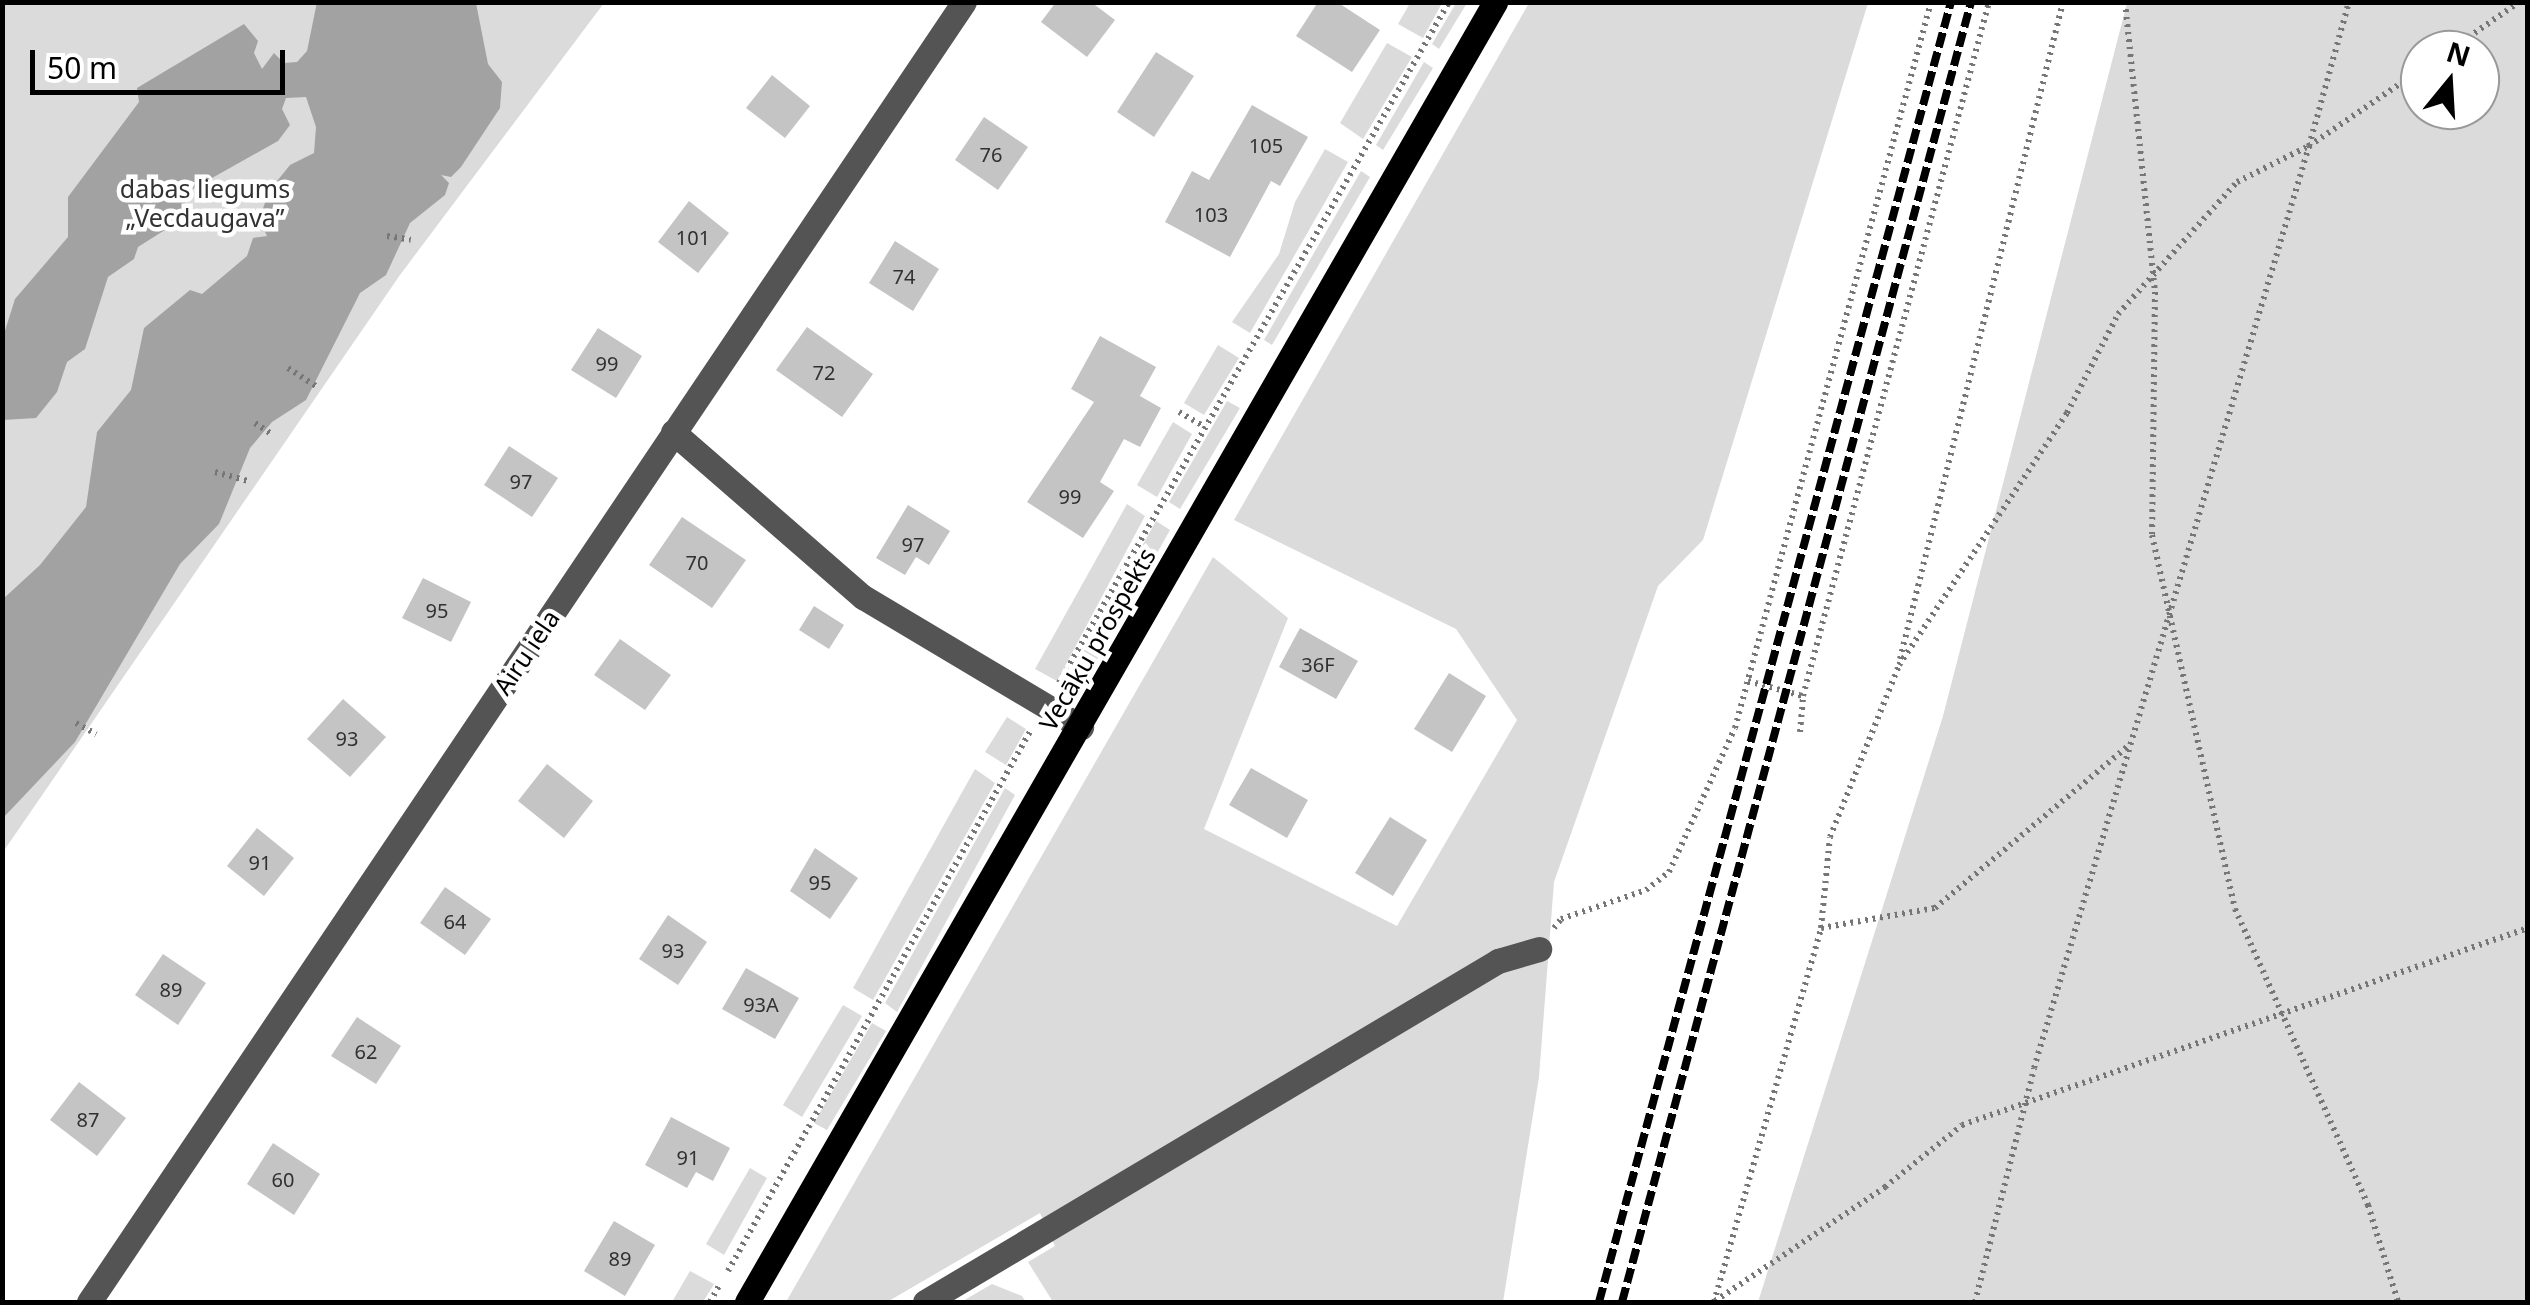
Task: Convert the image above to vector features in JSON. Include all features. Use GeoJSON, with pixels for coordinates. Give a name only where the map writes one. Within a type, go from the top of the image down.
{"type":"FeatureCollection","features":[{"type":"Feature","properties":{"kind":"main road","name":"Vecāķu prospekts"},"geometry":{"type":"LineString","coordinates":[[747,1302],[1496,2]]}},
{"type":"Feature","properties":{"kind":"street","name":"Airu iela"},"geometry":{"type":"LineString","coordinates":[[90,1302],[964,2]]}},
{"type":"Feature","properties":{"kind":"street"},"geometry":{"type":"LineString","coordinates":[[673,432],[863,596],[1081,728]]}},
{"type":"Feature","properties":{"kind":"street"},"geometry":{"type":"LineString","coordinates":[[925,1302],[1498,961],[1538,949]]}},
{"type":"Feature","properties":{"kind":"path"},"geometry":{"type":"LineString","coordinates":[[710,1302],[779,1169],[1449,2]]}},
{"type":"Feature","properties":{"kind":"path"},"geometry":{"type":"LineString","coordinates":[[1538,949],[1561,918],[1646,890],[1669,872],[1735,728],[1931,2]]}},
{"type":"Feature","properties":{"kind":"path"},"geometry":{"type":"LineString","coordinates":[[1800,732],[1803,696],[1989,2]]}},
{"type":"Feature","properties":{"kind":"path"},"geometry":{"type":"LineString","coordinates":[[1714,1302],[1821,928],[1830,837],[1899,664],[2063,2]]}},
{"type":"Feature","properties":{"kind":"path"},"geometry":{"type":"LineString","coordinates":[[2125,2],[2154,274],[2152,536],[2236,910],[2368,1205],[2398,1302]]}},
{"type":"Feature","properties":{"kind":"path"},"geometry":{"type":"LineString","coordinates":[[1974,1302],[2026,1103],[2349,2]]}},
{"type":"Feature","properties":{"kind":"path"},"geometry":{"type":"LineString","coordinates":[[2479,30],[2519,2]]}},
{"type":"Feature","properties":{"kind":"path"},"geometry":{"type":"LineString","coordinates":[[1899,664],[2067,413],[2118,314],[2236,182],[2309,146],[2400,84]]}},
{"type":"Feature","properties":{"kind":"path"},"geometry":{"type":"LineString","coordinates":[[386,236],[411,240]]}},
{"type":"Feature","properties":{"kind":"path"},"geometry":{"type":"LineString","coordinates":[[288,368],[316,386]]}},
{"type":"Feature","properties":{"kind":"path"},"geometry":{"type":"LineString","coordinates":[[1179,412],[1205,427]]}},
{"type":"Feature","properties":{"kind":"path"},"geometry":{"type":"LineString","coordinates":[[255,423],[270,433]]}},
{"type":"Feature","properties":{"kind":"path"},"geometry":{"type":"LineString","coordinates":[[215,472],[248,480]]}},
{"type":"Feature","properties":{"kind":"path"},"geometry":{"type":"LineString","coordinates":[[1748,681],[1803,696]]}},
{"type":"Feature","properties":{"kind":"path"},"geometry":{"type":"LineString","coordinates":[[76,722],[96,734]]}},
{"type":"Feature","properties":{"kind":"path"},"geometry":{"type":"LineString","coordinates":[[1821,928],[1935,908],[2131,743]]}},
{"type":"Feature","properties":{"kind":"path"},"geometry":{"type":"LineString","coordinates":[[1714,1302],[1886,1187],[1962,1125],[2528,928]]}},
{"type":"Feature","properties":{"kind":"green space","name":"dabas liegums „Vecdaugava”"},"geometry":{"type":"Polygon","coordinates":[[[3,3],[604,3],[400,275],[3,852],[3,3]]]}},
{"type":"Feature","properties":{"kind":"green space"},"geometry":{"type":"Polygon","coordinates":[[[1410,3],[1442,3],[1423,38],[1398,24],[1410,3]]]}},
{"type":"Feature","properties":{"kind":"green space"},"geometry":{"type":"Polygon","coordinates":[[[1456,3],[1467,3],[1439,49],[1432,44],[1456,3]]]}},
{"type":"Feature","properties":{"kind":"green space"},"geometry":{"type":"Polygon","coordinates":[[[1529,3],[1868,3],[1703,540],[1658,586],[1554,882],[1539,1077],[1503,1302],[1053,1302],[1028,1262],[1055,1246],[1040,1213],[887,1302],[786,1302],[1213,557],[1288,618],[1204,829],[1397,926],[1517,720],[1456,629],[1234,520],[1529,3]]]}},
{"type":"Feature","properties":{"kind":"green space"},"geometry":{"type":"Polygon","coordinates":[[[2127,3],[2527,3],[2527,1302],[1758,1302],[1943,716],[2127,3]]]}},
{"type":"Feature","properties":{"kind":"green space"},"geometry":{"type":"Polygon","coordinates":[[[1387,43],[1412,57],[1363,139],[1340,123],[1387,43]]]}},
{"type":"Feature","properties":{"kind":"green space"},"geometry":{"type":"Polygon","coordinates":[[[1424,62],[1433,68],[1383,150],[1376,145],[1424,62]]]}},
{"type":"Feature","properties":{"kind":"green space"},"geometry":{"type":"Polygon","coordinates":[[[1325,149],[1348,162],[1250,333],[1232,322],[1279,254],[1295,202],[1325,149]]]}},
{"type":"Feature","properties":{"kind":"green space"},"geometry":{"type":"Polygon","coordinates":[[[1361,171],[1370,177],[1272,345],[1264,340],[1361,171]]]}},
{"type":"Feature","properties":{"kind":"green space"},"geometry":{"type":"Polygon","coordinates":[[[1218,345],[1239,358],[1204,415],[1184,403],[1218,345]]]}},
{"type":"Feature","properties":{"kind":"green space"},"geometry":{"type":"Polygon","coordinates":[[[1227,401],[1240,408],[1180,509],[1169,502],[1227,401]]]}},
{"type":"Feature","properties":{"kind":"green space"},"geometry":{"type":"Polygon","coordinates":[[[1173,422],[1192,434],[1157,497],[1137,485],[1173,422]]]}},
{"type":"Feature","properties":{"kind":"green space"},"geometry":{"type":"Polygon","coordinates":[[[1127,504],[1145,516],[1057,681],[1035,669],[1127,504]]]}},
{"type":"Feature","properties":{"kind":"green space"},"geometry":{"type":"Polygon","coordinates":[[[1156,521],[1170,530],[1080,690],[1062,690],[1156,521]]]}},
{"type":"Feature","properties":{"kind":"green space"},"geometry":{"type":"Polygon","coordinates":[[[1007,717],[1026,729],[1006,765],[985,752],[1007,717]]]}},
{"type":"Feature","properties":{"kind":"green space"},"geometry":{"type":"Polygon","coordinates":[[[975,769],[995,783],[873,1000],[853,988],[975,769]]]}},
{"type":"Feature","properties":{"kind":"green space"},"geometry":{"type":"Polygon","coordinates":[[[1005,788],[1015,795],[897,1012],[885,1003],[1005,788]]]}},
{"type":"Feature","properties":{"kind":"green space"},"geometry":{"type":"Polygon","coordinates":[[[843,1005],[862,1016],[802,1117],[783,1105],[843,1005]]]}},
{"type":"Feature","properties":{"kind":"green space"},"geometry":{"type":"Polygon","coordinates":[[[872,1023],[886,1031],[827,1130],[814,1123],[872,1023]]]}},
{"type":"Feature","properties":{"kind":"green space"},"geometry":{"type":"Polygon","coordinates":[[[750,1168],[767,1178],[724,1255],[706,1244],[750,1168]]]}},
{"type":"Feature","properties":{"kind":"green space"},"geometry":{"type":"Polygon","coordinates":[[[690,1271],[714,1284],[703,1302],[672,1302],[690,1271]]]}},
{"type":"Feature","properties":{"kind":"green space"},"geometry":{"type":"Polygon","coordinates":[[[992,1284],[1022,1296],[1026,1302],[961,1302],[992,1284]]]}},
{"type":"Feature","properties":{"kind":"shaded area","name":"dabas liegums „Vecdaugava”"},"geometry":{"type":"Polygon","coordinates":[[[317,2],[476,3],[488,64],[502,82],[500,108],[461,167],[451,177],[441,175],[449,183],[445,195],[410,223],[386,275],[360,293],[306,400],[272,422],[250,448],[219,524],[180,564],[75,742],[3,818],[3,599],[40,565],[86,507],[97,432],[131,390],[144,328],[190,290],[202,294],[247,256],[253,238],[267,236],[263,228],[255,232],[269,191],[290,165],[314,153],[316,127],[306,97],[286,98],[282,109],[290,125],[278,141],[189,191],[179,221],[138,247],[134,259],[108,277],[85,349],[67,362],[57,392],[36,418],[3,420],[3,337],[15,299],[68,237],[68,197],[139,102],[137,88],[244,24],[258,41],[254,53],[262,69],[274,53],[284,63],[297,62],[307,51],[317,2]]]}},
{"type":"Feature","properties":{"kind":"building"},"geometry":{"type":"Polygon","coordinates":[[[1056,2],[1091,2],[1115,20],[1087,57],[1041,22],[1056,2]]]}},
{"type":"Feature","properties":{"kind":"building"},"geometry":{"type":"Polygon","coordinates":[[[1318,2],[1337,2],[1380,30],[1352,72],[1296,36],[1318,2]]]}},
{"type":"Feature","properties":{"kind":"building"},"geometry":{"type":"Polygon","coordinates":[[[1156,52],[1194,76],[1154,137],[1117,112],[1156,52]]]}},
{"type":"Feature","properties":{"kind":"building"},"geometry":{"type":"Polygon","coordinates":[[[772,75],[810,106],[785,138],[746,108],[772,75]]]}},
{"type":"Feature","properties":{"kind":"building"},"geometry":{"type":"Polygon","coordinates":[[[1252,105],[1308,137],[1280,186],[1271,181],[1230,257],[1165,222],[1192,171],[1209,180],[1252,105]]]}},
{"type":"Feature","properties":{"kind":"building"},"geometry":{"type":"Polygon","coordinates":[[[984,117],[1028,147],[998,190],[955,160],[984,117]]]}},
{"type":"Feature","properties":{"kind":"building"},"geometry":{"type":"Polygon","coordinates":[[[689,201],[729,233],[698,273],[658,242],[689,201]]]}},
{"type":"Feature","properties":{"kind":"building"},"geometry":{"type":"Polygon","coordinates":[[[895,241],[939,269],[913,311],[869,283],[895,241]]]}},
{"type":"Feature","properties":{"kind":"building"},"geometry":{"type":"Polygon","coordinates":[[[807,327],[873,374],[842,417],[776,370],[807,327]]]}},
{"type":"Feature","properties":{"kind":"building"},"geometry":{"type":"Polygon","coordinates":[[[598,328],[642,356],[616,398],[571,370],[598,328]]]}},
{"type":"Feature","properties":{"kind":"building"},"geometry":{"type":"Polygon","coordinates":[[[1100,336],[1156,367],[1140,396],[1161,408],[1140,447],[1124,439],[1100,482],[1114,491],[1083,538],[1027,502],[1094,402],[1071,389],[1100,336]]]}},
{"type":"Feature","properties":{"kind":"building"},"geometry":{"type":"Polygon","coordinates":[[[509,446],[558,478],[532,517],[484,485],[509,446]]]}},
{"type":"Feature","properties":{"kind":"building"},"geometry":{"type":"Polygon","coordinates":[[[908,505],[950,531],[929,565],[916,557],[905,575],[876,558],[908,505]]]}},
{"type":"Feature","properties":{"kind":"building"},"geometry":{"type":"Polygon","coordinates":[[[682,517],[746,560],[712,608],[649,565],[682,517]]]}},
{"type":"Feature","properties":{"kind":"building"},"geometry":{"type":"Polygon","coordinates":[[[423,578],[471,602],[451,642],[402,618],[423,578]]]}},
{"type":"Feature","properties":{"kind":"building"},"geometry":{"type":"Polygon","coordinates":[[[814,606],[844,625],[829,649],[799,630],[814,606]]]}},
{"type":"Feature","properties":{"kind":"building"},"geometry":{"type":"Polygon","coordinates":[[[1300,628],[1358,661],[1336,699],[1279,667],[1300,628]]]}},
{"type":"Feature","properties":{"kind":"building"},"geometry":{"type":"Polygon","coordinates":[[[620,639],[671,675],[645,710],[594,675],[620,639]]]}},
{"type":"Feature","properties":{"kind":"building"},"geometry":{"type":"Polygon","coordinates":[[[1449,673],[1486,696],[1452,752],[1414,729],[1449,673]]]}},
{"type":"Feature","properties":{"kind":"building"},"geometry":{"type":"Polygon","coordinates":[[[343,699],[386,737],[350,777],[307,739],[343,699]]]}},
{"type":"Feature","properties":{"kind":"building"},"geometry":{"type":"Polygon","coordinates":[[[547,764],[593,801],[564,838],[518,801],[547,764]]]}},
{"type":"Feature","properties":{"kind":"building"},"geometry":{"type":"Polygon","coordinates":[[[1251,768],[1308,800],[1287,838],[1229,805],[1251,768]]]}},
{"type":"Feature","properties":{"kind":"building"},"geometry":{"type":"Polygon","coordinates":[[[1390,817],[1427,840],[1393,896],[1355,873],[1390,817]]]}},
{"type":"Feature","properties":{"kind":"building"},"geometry":{"type":"Polygon","coordinates":[[[257,828],[294,858],[264,896],[227,866],[257,828]]]}},
{"type":"Feature","properties":{"kind":"building"},"geometry":{"type":"Polygon","coordinates":[[[815,848],[858,878],[830,919],[790,891],[815,848]]]}},
{"type":"Feature","properties":{"kind":"building"},"geometry":{"type":"Polygon","coordinates":[[[445,887],[491,919],[465,955],[420,923],[445,887]]]}},
{"type":"Feature","properties":{"kind":"building"},"geometry":{"type":"Polygon","coordinates":[[[668,915],[707,942],[678,985],[639,959],[668,915]]]}},
{"type":"Feature","properties":{"kind":"building"},"geometry":{"type":"Polygon","coordinates":[[[163,954],[206,983],[178,1025],[135,995],[163,954]]]}},
{"type":"Feature","properties":{"kind":"building"},"geometry":{"type":"Polygon","coordinates":[[[746,968],[799,998],[775,1039],[722,1009],[746,968]]]}},
{"type":"Feature","properties":{"kind":"building"},"geometry":{"type":"Polygon","coordinates":[[[357,1017],[401,1046],[376,1084],[331,1056],[357,1017]]]}},
{"type":"Feature","properties":{"kind":"building"},"geometry":{"type":"Polygon","coordinates":[[[79,1082],[126,1118],[97,1156],[50,1120],[79,1082]]]}},
{"type":"Feature","properties":{"kind":"building"},"geometry":{"type":"Polygon","coordinates":[[[671,1117],[730,1148],[713,1181],[696,1172],[687,1188],[645,1165],[671,1117]]]}},
{"type":"Feature","properties":{"kind":"building"},"geometry":{"type":"Polygon","coordinates":[[[273,1143],[320,1174],[294,1215],[247,1184],[273,1143]]]}},
{"type":"Feature","properties":{"kind":"building"},"geometry":{"type":"Polygon","coordinates":[[[614,1221],[655,1245],[625,1296],[584,1271],[614,1221]]]}},
{"type":"Feature","properties":{"kind":"railway"},"geometry":{"type":"LineString","coordinates":[[1599,1302],[1951,2]]}},
{"type":"Feature","properties":{"kind":"railway"},"geometry":{"type":"LineString","coordinates":[[1622,1302],[1971,2]]}}]}
